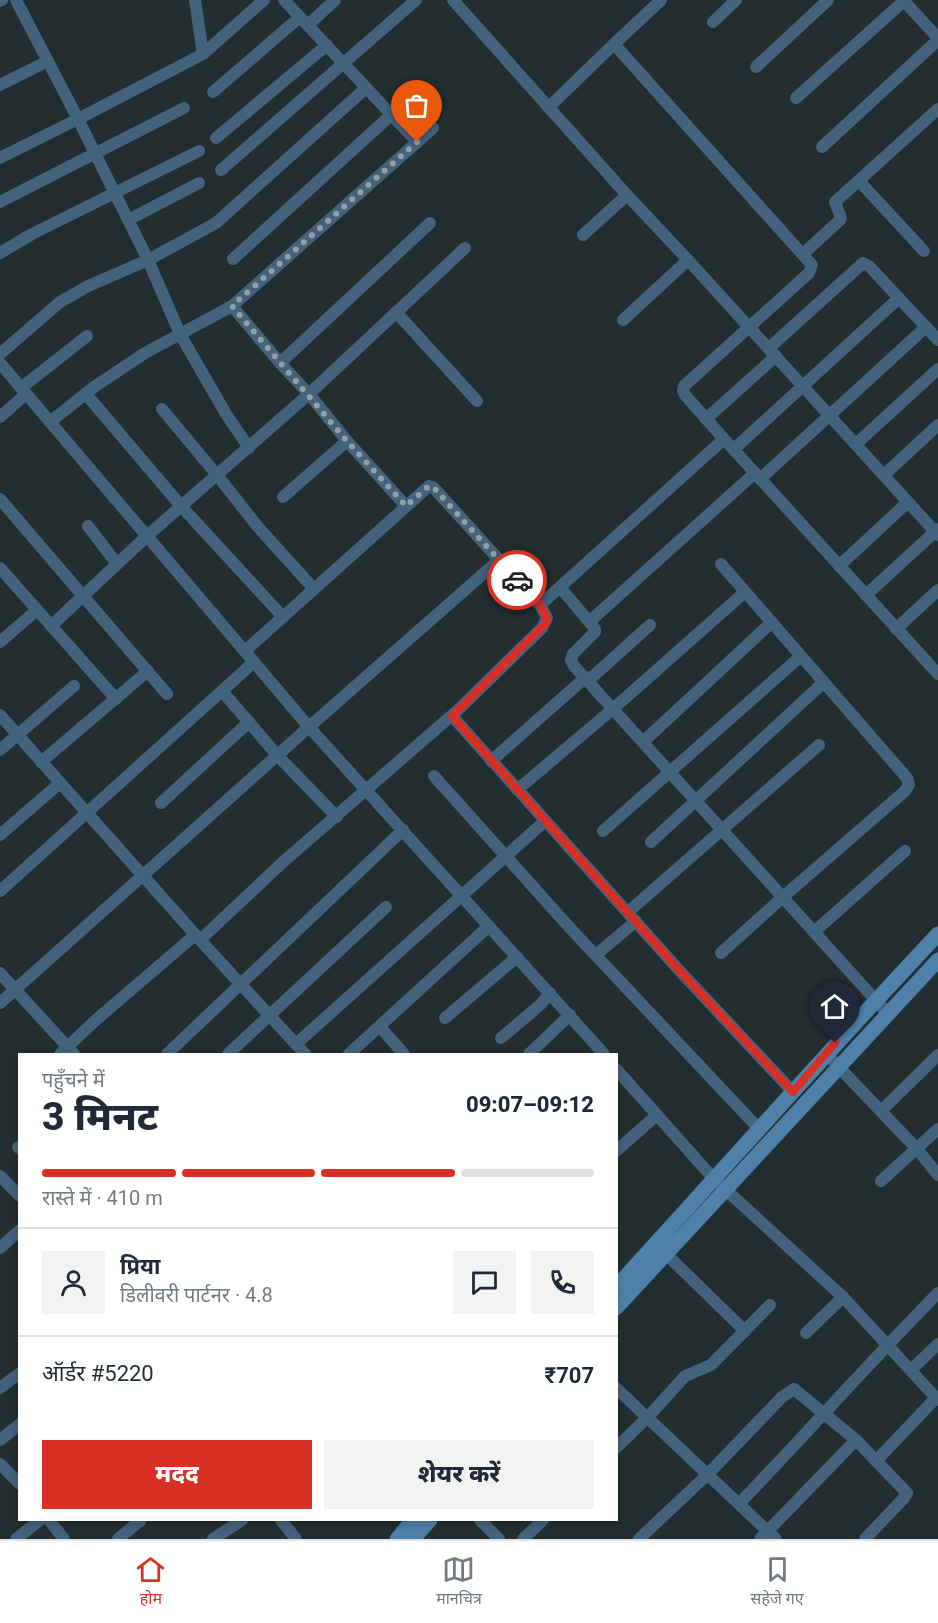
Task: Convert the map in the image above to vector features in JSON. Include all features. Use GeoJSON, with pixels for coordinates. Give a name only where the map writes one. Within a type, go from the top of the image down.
{"type":"FeatureCollection","features":[{"type":"Feature","properties":{"kind":"main road"},"geometry":{"type":"LineString","coordinates":[[618,1285],[760,1130],[826,1053],[938,934]]}},
{"type":"Feature","properties":{"kind":"main road"},"geometry":{"type":"LineString","coordinates":[[618,1306],[727,1191],[938,960]]}},
{"type":"Feature","properties":{"kind":"main road"},"geometry":{"type":"LineString","coordinates":[[397,1539],[412,1521]]}},
{"type":"Feature","properties":{"kind":"main road"},"geometry":{"type":"LineString","coordinates":[[413,1539],[429,1521]]}},
{"type":"Feature","properties":{"kind":"street"},"geometry":{"type":"LineString","coordinates":[[16,0],[148,260],[180,334],[226,414],[249,448]]}},
{"type":"Feature","properties":{"kind":"street"},"geometry":{"type":"LineString","coordinates":[[195,0],[203,54]]}},
{"type":"Feature","properties":{"kind":"street"},"geometry":{"type":"LineString","coordinates":[[0,158],[203,54],[264,0]]}},
{"type":"Feature","properties":{"kind":"street"},"geometry":{"type":"LineString","coordinates":[[284,0],[417,142]]}},
{"type":"Feature","properties":{"kind":"street"},"geometry":{"type":"LineString","coordinates":[[213,92],[304,21],[335,0]]}},
{"type":"Feature","properties":{"kind":"street"},"geometry":{"type":"LineString","coordinates":[[221,170],[416,0]]}},
{"type":"Feature","properties":{"kind":"street"},"geometry":{"type":"LineString","coordinates":[[453,0],[627,195],[937,532],[866,595]]}},
{"type":"Feature","properties":{"kind":"street"},"geometry":{"type":"LineString","coordinates":[[549,107],[662,0]]}},
{"type":"Feature","properties":{"kind":"street"},"geometry":{"type":"LineString","coordinates":[[713,22],[736,0]]}},
{"type":"Feature","properties":{"kind":"street"},"geometry":{"type":"LineString","coordinates":[[756,67],[828,0]]}},
{"type":"Feature","properties":{"kind":"street"},"geometry":{"type":"LineString","coordinates":[[796,98],[904,0],[938,39],[822,147]]}},
{"type":"Feature","properties":{"kind":"street"},"geometry":{"type":"LineString","coordinates":[[615,44],[812,265],[812,270],[684,386],[683,390],[757,476],[938,674]]}},
{"type":"Feature","properties":{"kind":"street"},"geometry":{"type":"LineString","coordinates":[[216,138],[327,45]]}},
{"type":"Feature","properties":{"kind":"street"},"geometry":{"type":"LineString","coordinates":[[0,85],[48,61]]}},
{"type":"Feature","properties":{"kind":"street"},"geometry":{"type":"LineString","coordinates":[[0,354],[60,302],[88,286],[148,260],[216,223],[366,88]]}},
{"type":"Feature","properties":{"kind":"street"},"geometry":{"type":"LineString","coordinates":[[0,202],[184,108]]}},
{"type":"Feature","properties":{"kind":"street"},"geometry":{"type":"LineString","coordinates":[[803,254],[840,220],[835,202],[938,110]]}},
{"type":"Feature","properties":{"kind":"street"},"geometry":{"type":"LineString","coordinates":[[232,259],[391,115]]}},
{"type":"Feature","properties":{"kind":"street"},"geometry":{"type":"LineString","coordinates":[[50,422],[145,353],[232,306],[433,128]]}},
{"type":"Feature","properties":{"kind":"street"},"geometry":{"type":"LineString","coordinates":[[0,253],[27,237],[199,151]]}},
{"type":"Feature","properties":{"kind":"street"},"geometry":{"type":"LineString","coordinates":[[859,181],[924,251]]}},
{"type":"Feature","properties":{"kind":"street"},"geometry":{"type":"LineString","coordinates":[[128,220],[199,183]]}},
{"type":"Feature","properties":{"kind":"street"},"geometry":{"type":"LineString","coordinates":[[583,235],[627,195]]}},
{"type":"Feature","properties":{"kind":"street"},"geometry":{"type":"LineString","coordinates":[[280,363],[430,223]]}},
{"type":"Feature","properties":{"kind":"street"},"geometry":{"type":"LineString","coordinates":[[51,626],[147,536],[309,394],[465,248]]}},
{"type":"Feature","properties":{"kind":"street"},"geometry":{"type":"LineString","coordinates":[[623,320],[688,260]]}},
{"type":"Feature","properties":{"kind":"street"},"geometry":{"type":"LineString","coordinates":[[706,419],[863,263],[869,266],[938,340]]}},
{"type":"Feature","properties":{"kind":"street"},"geometry":{"type":"LineString","coordinates":[[734,449],[899,298]]}},
{"type":"Feature","properties":{"kind":"street"},"geometry":{"type":"LineString","coordinates":[[232,306],[347,441],[406,506]]}},
{"type":"Feature","properties":{"kind":"street"},"geometry":{"type":"LineString","coordinates":[[396,312],[477,401]]}},
{"type":"Feature","properties":{"kind":"street"},"geometry":{"type":"LineString","coordinates":[[589,622],[829,416],[926,327]]}},
{"type":"Feature","properties":{"kind":"street"},"geometry":{"type":"LineString","coordinates":[[0,417],[24,391],[87,336]]}},
{"type":"Feature","properties":{"kind":"street"},"geometry":{"type":"LineString","coordinates":[[0,363],[309,727],[603,1053]]}},
{"type":"Feature","properties":{"kind":"street"},"geometry":{"type":"LineString","coordinates":[[856,444],[938,369]]}},
{"type":"Feature","properties":{"kind":"street"},"geometry":{"type":"LineString","coordinates":[[86,394],[182,506],[283,617]]}},
{"type":"Feature","properties":{"kind":"street"},"geometry":{"type":"LineString","coordinates":[[162,409],[258,527],[314,589]]}},
{"type":"Feature","properties":{"kind":"street"},"geometry":{"type":"LineString","coordinates":[[884,475],[938,425]]}},
{"type":"Feature","properties":{"kind":"street"},"geometry":{"type":"LineString","coordinates":[[540,605],[724,439]]}},
{"type":"Feature","properties":{"kind":"street"},"geometry":{"type":"LineString","coordinates":[[284,497],[347,441]]}},
{"type":"Feature","properties":{"kind":"street"},"geometry":{"type":"LineString","coordinates":[[0,973],[67,1052],[97,1019],[197,938],[452,716],[542,628],[547,618],[540,605],[433,487],[429,486],[245,651]]}},
{"type":"Feature","properties":{"kind":"street"},"geometry":{"type":"LineString","coordinates":[[0,500],[167,694]]}},
{"type":"Feature","properties":{"kind":"street"},"geometry":{"type":"LineString","coordinates":[[839,566],[908,502]]}},
{"type":"Feature","properties":{"kind":"street"},"geometry":{"type":"LineString","coordinates":[[88,526],[117,564]]}},
{"type":"Feature","properties":{"kind":"street"},"geometry":{"type":"LineString","coordinates":[[0,1003],[499,560]]}},
{"type":"Feature","properties":{"kind":"street"},"geometry":{"type":"LineString","coordinates":[[721,564],[907,778],[909,785],[905,791],[721,953]]}},
{"type":"Feature","properties":{"kind":"street"},"geometry":{"type":"LineString","coordinates":[[0,568],[116,699]]}},
{"type":"Feature","properties":{"kind":"street"},"geometry":{"type":"LineString","coordinates":[[560,587],[595,629],[595,632],[573,654],[571,660],[889,1015]]}},
{"type":"Feature","properties":{"kind":"street"},"geometry":{"type":"LineString","coordinates":[[896,629],[938,590]]}},
{"type":"Feature","properties":{"kind":"street"},"geometry":{"type":"LineString","coordinates":[[517,790],[745,592]]}},
{"type":"Feature","properties":{"kind":"street"},"geometry":{"type":"LineString","coordinates":[[0,642],[37,610]]}},
{"type":"Feature","properties":{"kind":"street"},"geometry":{"type":"LineString","coordinates":[[644,741],[772,622]]}},
{"type":"Feature","properties":{"kind":"street"},"geometry":{"type":"LineString","coordinates":[[491,761],[650,625]]}},
{"type":"Feature","properties":{"kind":"street"},"geometry":{"type":"LineString","coordinates":[[928,664],[938,654]]}},
{"type":"Feature","properties":{"kind":"street"},"geometry":{"type":"LineString","coordinates":[[603,831],[801,656]]}},
{"type":"Feature","properties":{"kind":"street"},"geometry":{"type":"LineString","coordinates":[[0,891],[254,662]]}},
{"type":"Feature","properties":{"kind":"street"},"geometry":{"type":"LineString","coordinates":[[41,762],[148,671]]}},
{"type":"Feature","properties":{"kind":"street"},"geometry":{"type":"LineString","coordinates":[[651,842],[824,682]]}},
{"type":"Feature","properties":{"kind":"street"},"geometry":{"type":"LineString","coordinates":[[0,750],[74,686]]}},
{"type":"Feature","properties":{"kind":"street"},"geometry":{"type":"LineString","coordinates":[[222,691],[337,817]]}},
{"type":"Feature","properties":{"kind":"street"},"geometry":{"type":"LineString","coordinates":[[0,715],[197,938],[304,1053]]}},
{"type":"Feature","properties":{"kind":"street"},"geometry":{"type":"LineString","coordinates":[[452,716],[793,1092]]}},
{"type":"Feature","properties":{"kind":"street"},"geometry":{"type":"LineString","coordinates":[[161,803],[249,722]]}},
{"type":"Feature","properties":{"kind":"street"},"geometry":{"type":"LineString","coordinates":[[597,954],[632,917],[723,830],[819,745]]}},
{"type":"Feature","properties":{"kind":"street"},"geometry":{"type":"LineString","coordinates":[[434,776],[760,1130]]}},
{"type":"Feature","properties":{"kind":"street"},"geometry":{"type":"LineString","coordinates":[[0,835],[60,783]]}},
{"type":"Feature","properties":{"kind":"street"},"geometry":{"type":"LineString","coordinates":[[296,1044],[546,821]]}},
{"type":"Feature","properties":{"kind":"street"},"geometry":{"type":"LineString","coordinates":[[168,1053],[403,830]]}},
{"type":"Feature","properties":{"kind":"street"},"geometry":{"type":"LineString","coordinates":[[814,932],[905,851]]}},
{"type":"Feature","properties":{"kind":"street"},"geometry":{"type":"LineString","coordinates":[[229,1053],[386,907]]}},
{"type":"Feature","properties":{"kind":"street"},"geometry":{"type":"LineString","coordinates":[[350,1053],[489,926]]}},
{"type":"Feature","properties":{"kind":"street"},"geometry":{"type":"LineString","coordinates":[[445,1018],[517,957]]}},
{"type":"Feature","properties":{"kind":"street"},"geometry":{"type":"LineString","coordinates":[[501,1038],[541,1004],[550,993]]}},
{"type":"Feature","properties":{"kind":"street"},"geometry":{"type":"LineString","coordinates":[[530,1053],[570,1015]]}},
{"type":"Feature","properties":{"kind":"street"},"geometry":{"type":"LineString","coordinates":[[380,1027],[403,1053]]}},
{"type":"Feature","properties":{"kind":"street"},"geometry":{"type":"LineString","coordinates":[[826,1053],[917,1149],[938,1175]]}},
{"type":"Feature","properties":{"kind":"street"},"geometry":{"type":"LineString","coordinates":[[881,1111],[938,1055]]}},
{"type":"Feature","properties":{"kind":"street"},"geometry":{"type":"LineString","coordinates":[[619,1078],[657,1115],[714,1179],[843,1297],[937,1399],[876,1461]]}},
{"type":"Feature","properties":{"kind":"street"},"geometry":{"type":"LineString","coordinates":[[618,1149],[657,1115]]}},
{"type":"Feature","properties":{"kind":"street"},"geometry":{"type":"LineString","coordinates":[[881,1181],[938,1129]]}},
{"type":"Feature","properties":{"kind":"street"},"geometry":{"type":"LineString","coordinates":[[0,1176],[18,1194]]}},
{"type":"Feature","properties":{"kind":"street"},"geometry":{"type":"LineString","coordinates":[[0,1248],[18,1232]]}},
{"type":"Feature","properties":{"kind":"street"},"geometry":{"type":"LineString","coordinates":[[667,1255],[745,1331]]}},
{"type":"Feature","properties":{"kind":"street"},"geometry":{"type":"LineString","coordinates":[[739,1504],[825,1414],[886,1345],[938,1293]]}},
{"type":"Feature","properties":{"kind":"street"},"geometry":{"type":"LineString","coordinates":[[806,1333],[843,1297]]}},
{"type":"Feature","properties":{"kind":"street"},"geometry":{"type":"LineString","coordinates":[[618,1446],[685,1376],[711,1365],[770,1305]]}},
{"type":"Feature","properties":{"kind":"street"},"geometry":{"type":"LineString","coordinates":[[911,1370],[938,1344]]}},
{"type":"Feature","properties":{"kind":"street"},"geometry":{"type":"LineString","coordinates":[[0,1388],[18,1374]]}},
{"type":"Feature","properties":{"kind":"street"},"geometry":{"type":"LineString","coordinates":[[639,1539],[707,1475],[790,1390],[794,1389],[856,1440],[904,1488],[906,1493],[904,1498],[865,1539]]}},
{"type":"Feature","properties":{"kind":"street"},"geometry":{"type":"LineString","coordinates":[[618,1390],[739,1504],[768,1536],[856,1440]]}},
{"type":"Feature","properties":{"kind":"street"},"geometry":{"type":"LineString","coordinates":[[0,1440],[18,1426]]}},
{"type":"Feature","properties":{"kind":"street"},"geometry":{"type":"LineString","coordinates":[[0,1464],[18,1482]]}},
{"type":"Feature","properties":{"kind":"street"},"geometry":{"type":"LineString","coordinates":[[16,1539],[39,1521]]}},
{"type":"Feature","properties":{"kind":"street"},"geometry":{"type":"LineString","coordinates":[[50,1521],[64,1539]]}},
{"type":"Feature","properties":{"kind":"street"},"geometry":{"type":"LineString","coordinates":[[118,1539],[140,1521]]}},
{"type":"Feature","properties":{"kind":"street"},"geometry":{"type":"LineString","coordinates":[[213,1539],[240,1521]]}},
{"type":"Feature","properties":{"kind":"street"},"geometry":{"type":"LineString","coordinates":[[282,1521],[294,1538]]}},
{"type":"Feature","properties":{"kind":"street"},"geometry":{"type":"LineString","coordinates":[[481,1521],[499,1539]]}},
{"type":"Feature","properties":{"kind":"street"},"geometry":{"type":"LineString","coordinates":[[523,1539],[542,1521]]}},
{"type":"Feature","properties":{"kind":"way so far"},"geometry":{"type":"LineString","coordinates":[[417,142],[232,306],[347,441],[406,506],[425,488],[433,487],[517,580]]}},
{"type":"Feature","properties":{"kind":"route"},"geometry":{"type":"LineString","coordinates":[[517,580],[540,605],[547,618],[546,623],[452,716],[678,969],[793,1092],[835,1043]]}}]}
